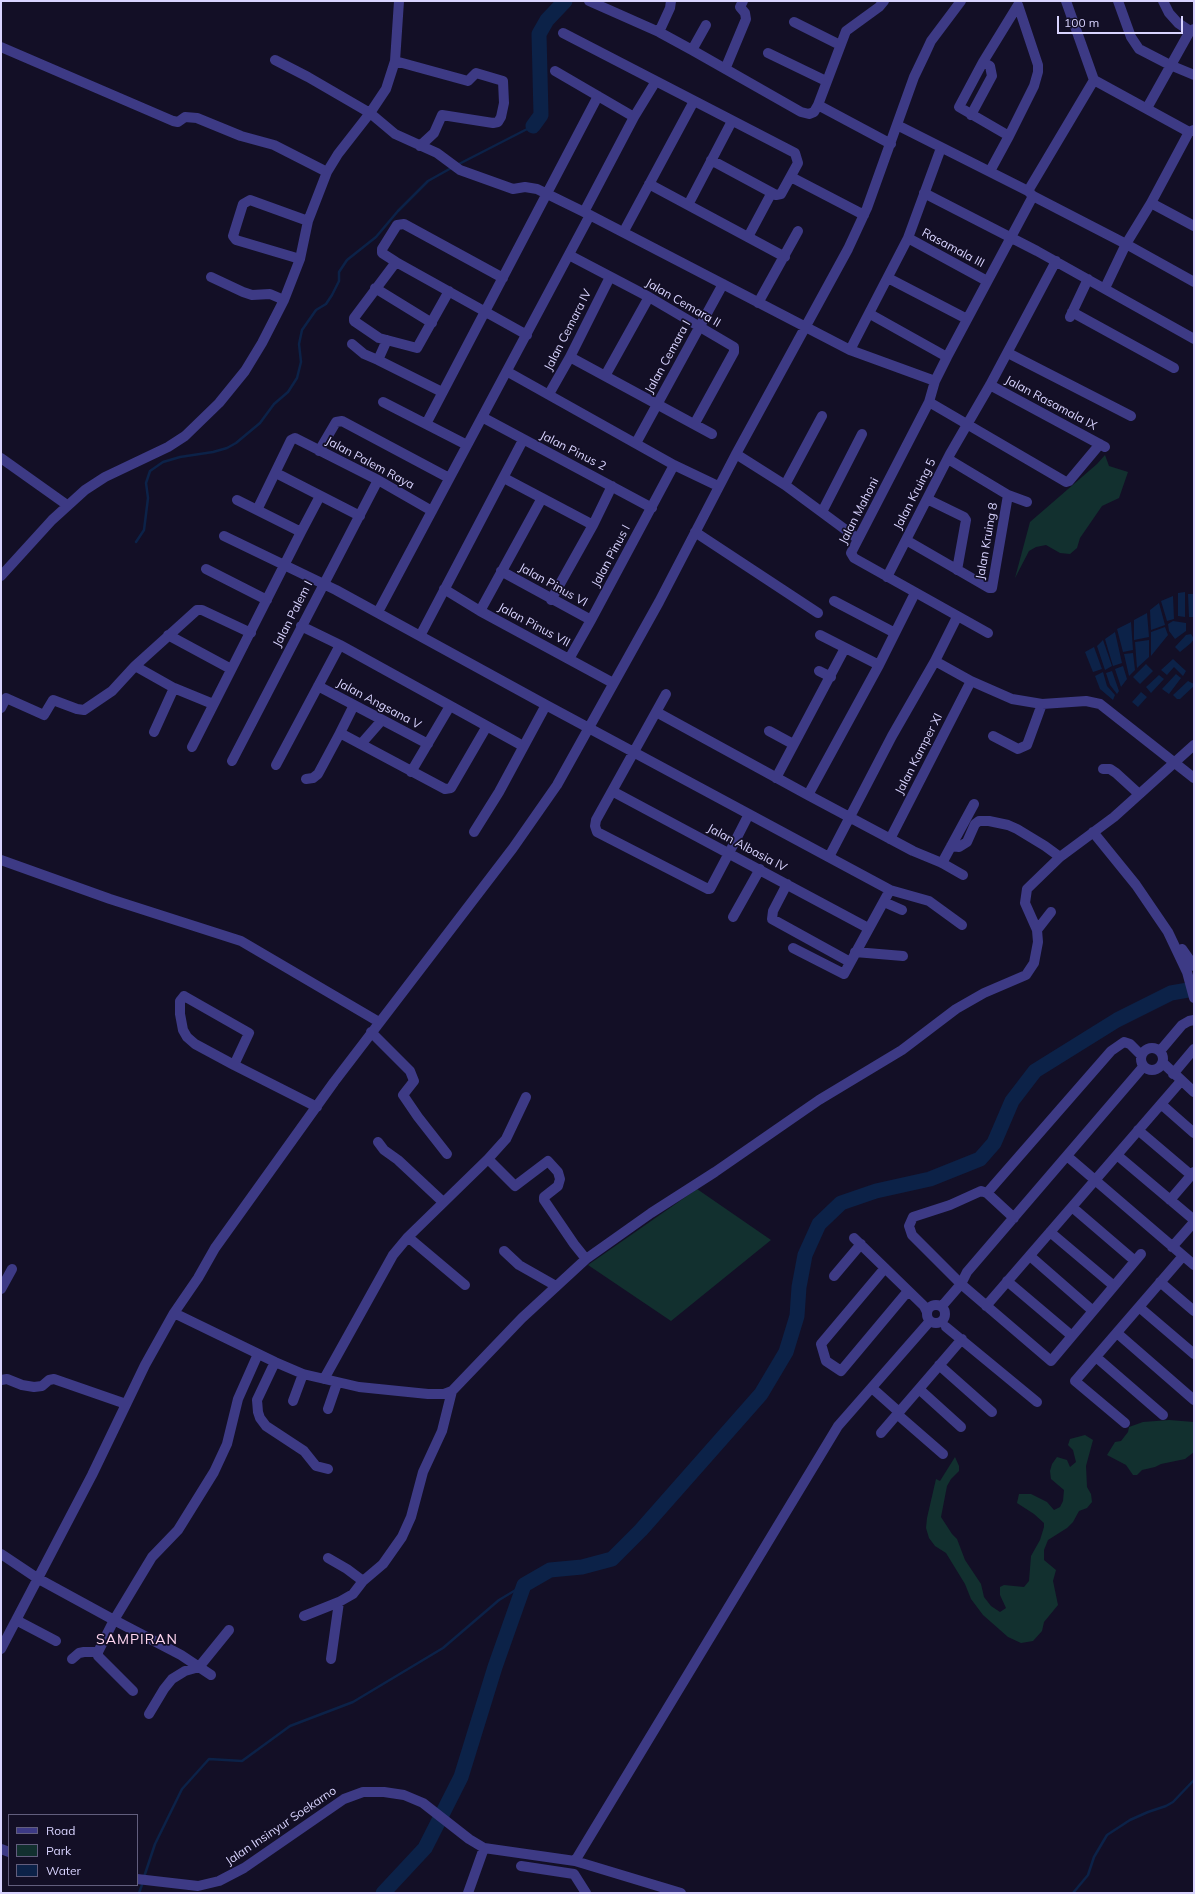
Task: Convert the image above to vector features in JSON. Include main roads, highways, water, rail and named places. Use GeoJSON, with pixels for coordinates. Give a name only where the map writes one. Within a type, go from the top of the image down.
{"type":"FeatureCollection","features":[{"type":"Feature","properties":{"kind":"water"},"geometry":{"type":"Polygon","coordinates":[[[1185,592],[1185,617],[1178,616],[1178,593],[1185,592]]]}},
{"type":"Feature","properties":{"kind":"water"},"geometry":{"type":"Polygon","coordinates":[[[1188,594],[1193,594],[1193,617],[1189,617],[1188,594]]]}},
{"type":"Feature","properties":{"kind":"water"},"geometry":{"type":"Polygon","coordinates":[[[1173,596],[1174,619],[1167,621],[1161,601],[1173,596]]]}},
{"type":"Feature","properties":{"kind":"water"},"geometry":{"type":"Polygon","coordinates":[[[1159,603],[1165,625],[1151,630],[1150,610],[1159,603]]]}},
{"type":"Feature","properties":{"kind":"water"},"geometry":{"type":"Polygon","coordinates":[[[1147,613],[1149,637],[1134,640],[1134,620],[1147,613]]]}},
{"type":"Feature","properties":{"kind":"water"},"geometry":{"type":"Polygon","coordinates":[[[1173,621],[1186,623],[1186,631],[1175,639],[1169,631],[1168,624],[1173,621]]]}},
{"type":"Feature","properties":{"kind":"water"},"geometry":{"type":"Polygon","coordinates":[[[1131,622],[1133,650],[1123,652],[1117,629],[1131,622]]]}},
{"type":"Feature","properties":{"kind":"water"},"geometry":{"type":"Polygon","coordinates":[[[1165,627],[1168,635],[1151,656],[1151,632],[1165,627]]]}},
{"type":"Feature","properties":{"kind":"water"},"geometry":{"type":"Polygon","coordinates":[[[1115,632],[1122,663],[1113,666],[1105,639],[1115,632]]]}},
{"type":"Feature","properties":{"kind":"water"},"geometry":{"type":"Polygon","coordinates":[[[1191,634],[1194,639],[1180,652],[1175,647],[1186,635],[1191,634]]]}},
{"type":"Feature","properties":{"kind":"water"},"geometry":{"type":"Polygon","coordinates":[[[1103,640],[1112,666],[1105,670],[1097,646],[1103,640]]]}},
{"type":"Feature","properties":{"kind":"water"},"geometry":{"type":"Polygon","coordinates":[[[1149,640],[1149,657],[1137,668],[1135,642],[1149,640]]]}},
{"type":"Feature","properties":{"kind":"water"},"geometry":{"type":"Polygon","coordinates":[[[1094,647],[1102,669],[1093,672],[1085,652],[1094,647]]]}},
{"type":"Feature","properties":{"kind":"water"},"geometry":{"type":"Polygon","coordinates":[[[1133,653],[1135,670],[1129,676],[1124,654],[1133,653]]]}},
{"type":"Feature","properties":{"kind":"water"},"geometry":{"type":"Polygon","coordinates":[[[1173,659],[1186,671],[1183,676],[1174,667],[1167,675],[1161,670],[1173,659]]]}},
{"type":"Feature","properties":{"kind":"water"},"geometry":{"type":"Polygon","coordinates":[[[1146,664],[1153,671],[1140,684],[1133,677],[1146,664]]]}},
{"type":"Feature","properties":{"kind":"water"},"geometry":{"type":"Polygon","coordinates":[[[1123,666],[1127,679],[1121,687],[1115,669],[1123,666]]]}},
{"type":"Feature","properties":{"kind":"water"},"geometry":{"type":"Polygon","coordinates":[[[1112,671],[1119,691],[1117,694],[1110,685],[1106,673],[1112,671]]]}},
{"type":"Feature","properties":{"kind":"water"},"geometry":{"type":"Polygon","coordinates":[[[1103,672],[1107,686],[1115,695],[1113,700],[1100,689],[1095,676],[1103,672]]]}},
{"type":"Feature","properties":{"kind":"water"},"geometry":{"type":"Polygon","coordinates":[[[1176,674],[1181,678],[1169,694],[1162,689],[1176,674]]]}},
{"type":"Feature","properties":{"kind":"water"},"geometry":{"type":"Polygon","coordinates":[[[1159,675],[1164,679],[1151,693],[1146,687],[1159,675]]]}},
{"type":"Feature","properties":{"kind":"water"},"geometry":{"type":"Polygon","coordinates":[[[1188,681],[1194,684],[1194,686],[1180,699],[1177,699],[1173,695],[1188,681]]]}},
{"type":"Feature","properties":{"kind":"water"},"geometry":{"type":"Polygon","coordinates":[[[1141,692],[1147,697],[1138,707],[1132,702],[1141,692]]]}},
{"type":"Feature","properties":{"kind":"waterway"},"geometry":{"type":"LineString","coordinates":[[533,126],[541,115],[539,34],[547,20],[565,1]]}},
{"type":"Feature","properties":{"kind":"waterway"},"geometry":{"type":"LineString","coordinates":[[457,165],[533,126]]}},
{"type":"Feature","properties":{"kind":"waterway"},"geometry":{"type":"LineString","coordinates":[[136,542],[144,530],[148,498],[146,483],[150,471],[163,462],[180,457],[213,452],[227,448],[236,443],[260,423],[274,404],[288,392],[297,378],[301,362],[299,344],[302,330],[316,310],[326,304],[332,295],[339,281],[339,272],[347,260],[376,237],[398,211],[428,181],[453,167]]}},
{"type":"Feature","properties":{"kind":"waterway"},"geometry":{"type":"LineString","coordinates":[[383,1893],[425,1848],[461,1777],[495,1667],[524,1585],[550,1570],[582,1567],[612,1559],[641,1530],[761,1394],[786,1352],[797,1316],[799,1287],[805,1255],[819,1224],[841,1203],[876,1191],[930,1179],[980,1159],[994,1143],[1012,1101],[1035,1071],[1117,1020],[1171,993],[1194,989]]}},
{"type":"Feature","properties":{"kind":"waterway"},"geometry":{"type":"LineString","coordinates":[[144,1877],[155,1844],[182,1789],[209,1759],[242,1761],[290,1726],[353,1702],[443,1648],[499,1600],[524,1585]]}},
{"type":"Feature","properties":{"kind":"waterway"},"geometry":{"type":"LineString","coordinates":[[1073,1893],[1088,1875],[1094,1857],[1107,1835],[1130,1820],[1173,1802],[1194,1780]]}},
{"type":"Feature","properties":{"kind":"waterway"},"geometry":{"type":"LineString","coordinates":[[139,1893],[143,1882]]}},
{"type":"Feature","properties":{"kind":"district","name":"SAMPIRAN"},"geometry":{"type":"Point","coordinates":[137,1640]}}]}
